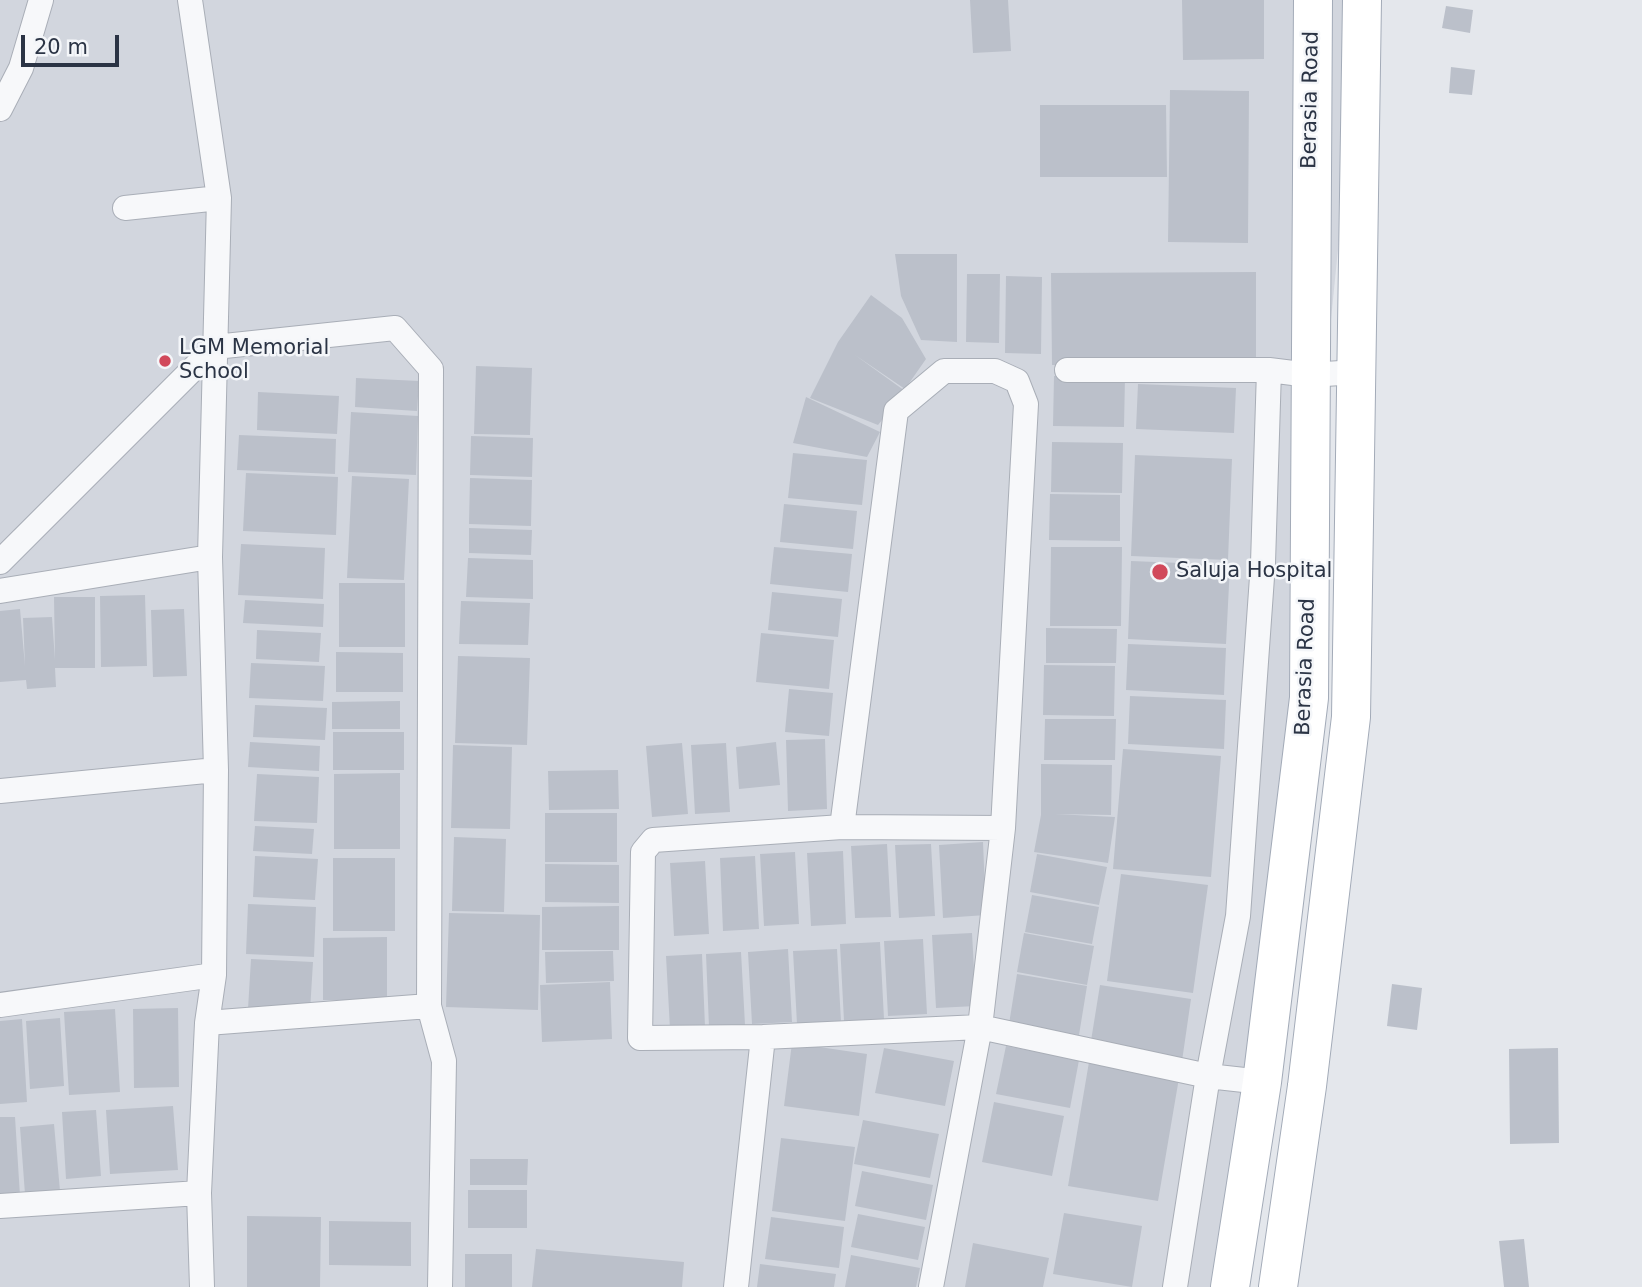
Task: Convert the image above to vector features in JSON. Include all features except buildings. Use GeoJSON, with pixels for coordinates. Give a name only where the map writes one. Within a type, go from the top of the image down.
{"type":"FeatureCollection","features":[{"type":"Feature","properties":{"kind":"main road","name":"Berasia Road"},"geometry":{"type":"LineString","coordinates":[[1230,1287],[1262,1082],[1310,698],[1308,375],[1312,0]]}},
{"type":"Feature","properties":{"kind":"main road"},"geometry":{"type":"LineString","coordinates":[[1279,1287],[1309,1072],[1352,717],[1362,0]]}},
{"type":"Feature","properties":{"kind":"street"},"geometry":{"type":"LineString","coordinates":[[0,109],[10,68],[41,0]]}},
{"type":"Feature","properties":{"kind":"street"},"geometry":{"type":"LineString","coordinates":[[190,0],[219,198],[210,557],[216,770],[214,975],[207,1023],[199,1193],[202,1287]]}},
{"type":"Feature","properties":{"kind":"street"},"geometry":{"type":"LineString","coordinates":[[125,208],[219,198]]}},
{"type":"Feature","properties":{"kind":"street"},"geometry":{"type":"LineString","coordinates":[[0,562],[215,347],[395,328],[432,369],[429,1006],[444,1061],[440,1287]]}},
{"type":"Feature","properties":{"kind":"street"},"geometry":{"type":"LineString","coordinates":[[842,827],[896,411],[944,370],[995,370],[1017,381],[1026,404],[1003,828],[980,1027],[931,1287]]}},
{"type":"Feature","properties":{"kind":"street"},"geometry":{"type":"LineString","coordinates":[[1067,370],[1269,370],[1308,375],[1357,372]]}},
{"type":"Feature","properties":{"kind":"street"},"geometry":{"type":"LineString","coordinates":[[1175,1287],[1208,1076],[1238,916],[1263,563],[1269,370]]}},
{"type":"Feature","properties":{"kind":"street"},"geometry":{"type":"LineString","coordinates":[[0,591],[210,557]]}},
{"type":"Feature","properties":{"kind":"street"},"geometry":{"type":"LineString","coordinates":[[0,791],[216,770]]}},
{"type":"Feature","properties":{"kind":"street"},"geometry":{"type":"LineString","coordinates":[[1003,828],[842,827],[653,840],[643,852],[639,1038],[763,1037],[980,1027],[1208,1076],[1262,1082]]}},
{"type":"Feature","properties":{"kind":"street"},"geometry":{"type":"LineString","coordinates":[[0,1005],[214,975]]}},
{"type":"Feature","properties":{"kind":"street"},"geometry":{"type":"LineString","coordinates":[[207,1023],[429,1006]]}},
{"type":"Feature","properties":{"kind":"street"},"geometry":{"type":"LineString","coordinates":[[736,1287],[763,1037]]}},
{"type":"Feature","properties":{"kind":"street"},"geometry":{"type":"LineString","coordinates":[[0,1206],[199,1193]]}},
{"type":"Feature","properties":{"kind":"shaded area"},"geometry":{"type":"Polygon","coordinates":[[[0,0],[1363,0],[1234,1287],[0,1287],[0,0]]]}},
{"type":"Feature","properties":{"kind":"place","name":"LGM Memorial School"},"geometry":{"type":"Point","coordinates":[165,361]}},
{"type":"Feature","properties":{"kind":"place","name":"Saluja Hospital"},"geometry":{"type":"Point","coordinates":[1160,572]}}]}
